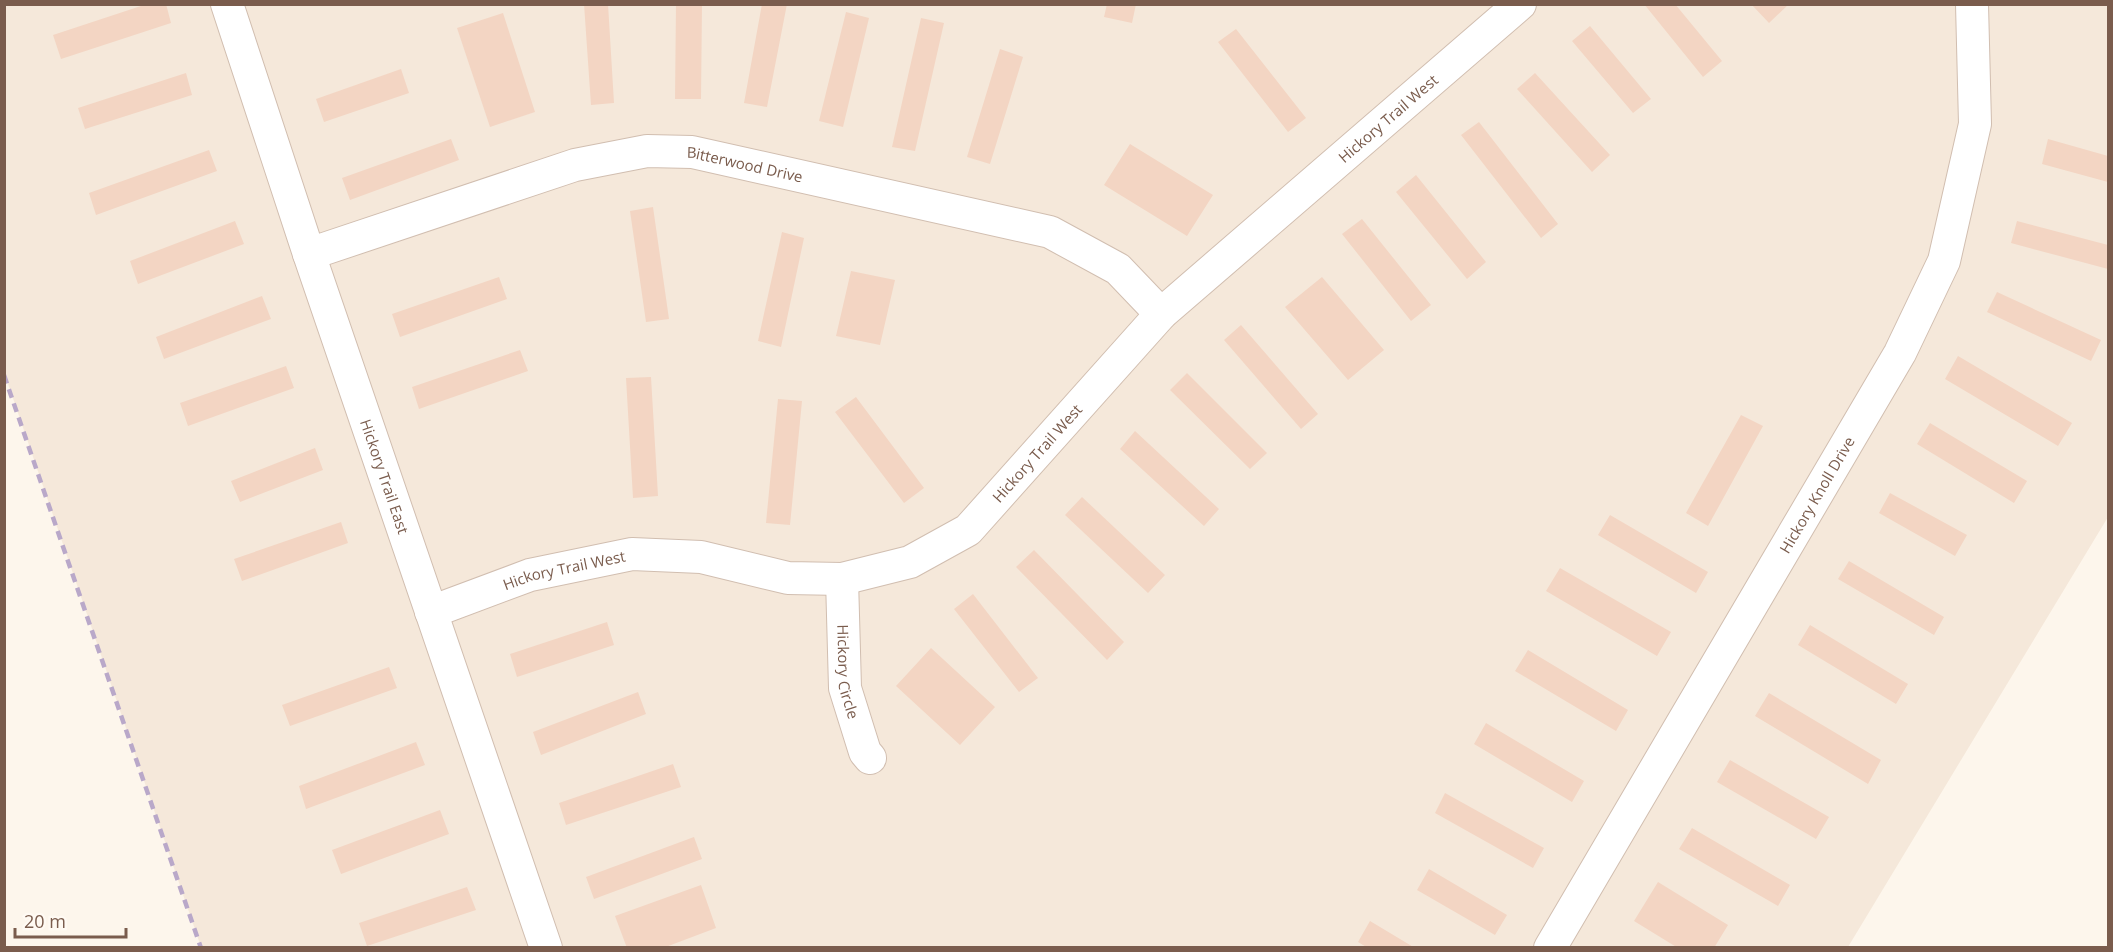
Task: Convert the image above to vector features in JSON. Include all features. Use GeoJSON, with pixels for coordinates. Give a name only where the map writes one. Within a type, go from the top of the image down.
{"type":"FeatureCollection","features":[{"type":"Feature","properties":{"kind":"street","name":"Hickory Trail East"},"geometry":{"type":"LineString","coordinates":[[227,4],[309,254],[546,948]]}},
{"type":"Feature","properties":{"kind":"street","name":"Hickory Knoll Drive"},"geometry":{"type":"LineString","coordinates":[[1550,948],[1900,353],[1944,261],[1975,124],[1972,4]]}},
{"type":"Feature","properties":{"kind":"street","name":"Hickory Trail West"},"geometry":{"type":"LineString","coordinates":[[431,612],[530,575],[632,554],[701,557],[788,578],[843,579],[910,562],[968,530],[1161,314],[1508,8]]}},
{"type":"Feature","properties":{"kind":"street","name":"Bitterwood Drive"},"geometry":{"type":"LineString","coordinates":[[309,254],[575,165],[647,151],[692,152],[1050,232],[1118,269],[1161,314]]}},
{"type":"Feature","properties":{"kind":"street","name":"Hickory Circle"},"geometry":{"type":"LineString","coordinates":[[843,579],[845,688],[865,752],[870,758]]}},
{"type":"Feature","properties":{"kind":"shaded area"},"geometry":{"type":"Polygon","coordinates":[[[4,5],[2108,5],[2108,517],[1848,947],[201,947],[5,375],[4,5]]]}},
{"type":"Feature","properties":{"kind":"building"},"geometry":{"type":"Polygon","coordinates":[[[147,4],[166,4],[171,23],[61,59],[53,35],[147,4]]]}},
{"type":"Feature","properties":{"kind":"building"},"geometry":{"type":"Polygon","coordinates":[[[584,4],[608,4],[614,103],[591,105],[584,4]]]}},
{"type":"Feature","properties":{"kind":"building"},"geometry":{"type":"Polygon","coordinates":[[[676,4],[702,4],[701,99],[675,99],[676,4]]]}},
{"type":"Feature","properties":{"kind":"building"},"geometry":{"type":"Polygon","coordinates":[[[762,4],[787,4],[767,107],[744,103],[762,4]]]}},
{"type":"Feature","properties":{"kind":"building"},"geometry":{"type":"Polygon","coordinates":[[[1107,4],[1136,4],[1132,23],[1104,17],[1107,4]]]}},
{"type":"Feature","properties":{"kind":"building"},"geometry":{"type":"Polygon","coordinates":[[[1644,4],[1675,4],[1722,61],[1703,77],[1644,4]]]}},
{"type":"Feature","properties":{"kind":"building"},"geometry":{"type":"Polygon","coordinates":[[[1751,4],[1789,4],[1769,23],[1751,4]]]}},
{"type":"Feature","properties":{"kind":"building"},"geometry":{"type":"Polygon","coordinates":[[[846,12],[869,18],[843,127],[819,121],[846,12]]]}},
{"type":"Feature","properties":{"kind":"building"},"geometry":{"type":"Polygon","coordinates":[[[503,13],[535,112],[490,127],[457,28],[503,13]]]}},
{"type":"Feature","properties":{"kind":"building"},"geometry":{"type":"Polygon","coordinates":[[[921,18],[944,23],[915,151],[892,147],[921,18]]]}},
{"type":"Feature","properties":{"kind":"building"},"geometry":{"type":"Polygon","coordinates":[[[1590,26],[1651,99],[1633,113],[1572,41],[1590,26]]]}},
{"type":"Feature","properties":{"kind":"building"},"geometry":{"type":"Polygon","coordinates":[[[1236,29],[1306,118],[1288,132],[1218,42],[1236,29]]]}},
{"type":"Feature","properties":{"kind":"building"},"geometry":{"type":"Polygon","coordinates":[[[1000,49],[1023,57],[990,164],[967,157],[1000,49]]]}},
{"type":"Feature","properties":{"kind":"building"},"geometry":{"type":"Polygon","coordinates":[[[401,69],[409,93],[324,122],[316,99],[401,69]]]}},
{"type":"Feature","properties":{"kind":"building"},"geometry":{"type":"Polygon","coordinates":[[[186,73],[192,95],[85,129],[78,108],[186,73]]]}},
{"type":"Feature","properties":{"kind":"building"},"geometry":{"type":"Polygon","coordinates":[[[1535,73],[1610,155],[1592,172],[1517,89],[1535,73]]]}},
{"type":"Feature","properties":{"kind":"building"},"geometry":{"type":"Polygon","coordinates":[[[1479,122],[1558,224],[1541,238],[1461,135],[1479,122]]]}},
{"type":"Feature","properties":{"kind":"building"},"geometry":{"type":"Polygon","coordinates":[[[451,139],[459,160],[350,200],[342,178],[451,139]]]}},
{"type":"Feature","properties":{"kind":"building"},"geometry":{"type":"Polygon","coordinates":[[[2048,139],[2108,156],[2108,182],[2042,164],[2048,139]]]}},
{"type":"Feature","properties":{"kind":"building"},"geometry":{"type":"Polygon","coordinates":[[[1130,144],[1213,195],[1187,236],[1104,185],[1130,144]]]}},
{"type":"Feature","properties":{"kind":"building"},"geometry":{"type":"Polygon","coordinates":[[[209,150],[217,171],[96,215],[89,193],[209,150]]]}},
{"type":"Feature","properties":{"kind":"building"},"geometry":{"type":"Polygon","coordinates":[[[1416,175],[1486,262],[1467,279],[1396,192],[1416,175]]]}},
{"type":"Feature","properties":{"kind":"building"},"geometry":{"type":"Polygon","coordinates":[[[653,207],[669,319],[646,322],[630,211],[653,207]]]}},
{"type":"Feature","properties":{"kind":"building"},"geometry":{"type":"Polygon","coordinates":[[[1362,219],[1431,305],[1411,321],[1342,234],[1362,219]]]}},
{"type":"Feature","properties":{"kind":"building"},"geometry":{"type":"Polygon","coordinates":[[[235,221],[244,244],[138,284],[130,261],[235,221]]]}},
{"type":"Feature","properties":{"kind":"building"},"geometry":{"type":"Polygon","coordinates":[[[2017,221],[2108,245],[2108,269],[2011,243],[2017,221]]]}},
{"type":"Feature","properties":{"kind":"building"},"geometry":{"type":"Polygon","coordinates":[[[782,232],[804,238],[781,347],[758,341],[782,232]]]}},
{"type":"Feature","properties":{"kind":"building"},"geometry":{"type":"Polygon","coordinates":[[[851,271],[895,280],[880,345],[836,336],[851,271]]]}},
{"type":"Feature","properties":{"kind":"building"},"geometry":{"type":"Polygon","coordinates":[[[499,277],[507,299],[400,337],[392,314],[499,277]]]}},
{"type":"Feature","properties":{"kind":"building"},"geometry":{"type":"Polygon","coordinates":[[[1322,277],[1384,350],[1348,380],[1285,307],[1322,277]]]}},
{"type":"Feature","properties":{"kind":"building"},"geometry":{"type":"Polygon","coordinates":[[[1997,292],[2101,340],[2091,361],[1987,312],[1997,292]]]}},
{"type":"Feature","properties":{"kind":"building"},"geometry":{"type":"Polygon","coordinates":[[[262,296],[271,319],[164,359],[156,337],[262,296]]]}},
{"type":"Feature","properties":{"kind":"building"},"geometry":{"type":"Polygon","coordinates":[[[1241,325],[1318,414],[1301,429],[1224,340],[1241,325]]]}},
{"type":"Feature","properties":{"kind":"building"},"geometry":{"type":"Polygon","coordinates":[[[520,350],[528,371],[419,409],[412,387],[520,350]]]}},
{"type":"Feature","properties":{"kind":"building"},"geometry":{"type":"Polygon","coordinates":[[[1958,356],[2072,423],[2058,446],[1945,379],[1958,356]]]}},
{"type":"Feature","properties":{"kind":"building"},"geometry":{"type":"Polygon","coordinates":[[[286,366],[294,388],[188,426],[180,403],[286,366]]]}},
{"type":"Feature","properties":{"kind":"building"},"geometry":{"type":"Polygon","coordinates":[[[1187,373],[1267,453],[1250,469],[1170,390],[1187,373]]]}},
{"type":"Feature","properties":{"kind":"building"},"geometry":{"type":"Polygon","coordinates":[[[651,377],[658,496],[633,498],[626,378],[651,377]]]}},
{"type":"Feature","properties":{"kind":"building"},"geometry":{"type":"Polygon","coordinates":[[[856,397],[924,488],[904,503],[835,412],[856,397]]]}},
{"type":"Feature","properties":{"kind":"building"},"geometry":{"type":"Polygon","coordinates":[[[778,399],[802,401],[790,525],[766,523],[778,399]]]}},
{"type":"Feature","properties":{"kind":"building"},"geometry":{"type":"Polygon","coordinates":[[[1741,415],[1763,426],[1708,526],[1686,513],[1741,415]]]}},
{"type":"Feature","properties":{"kind":"building"},"geometry":{"type":"Polygon","coordinates":[[[1930,423],[2027,481],[2014,503],[1917,444],[1930,423]]]}},
{"type":"Feature","properties":{"kind":"building"},"geometry":{"type":"Polygon","coordinates":[[[1135,431],[1219,509],[1204,526],[1120,449],[1135,431]]]}},
{"type":"Feature","properties":{"kind":"building"},"geometry":{"type":"Polygon","coordinates":[[[315,448],[323,470],[240,502],[231,481],[315,448]]]}},
{"type":"Feature","properties":{"kind":"building"},"geometry":{"type":"Polygon","coordinates":[[[1890,493],[1967,535],[1955,556],[1879,513],[1890,493]]]}},
{"type":"Feature","properties":{"kind":"building"},"geometry":{"type":"Polygon","coordinates":[[[1082,497],[1165,575],[1148,593],[1065,515],[1082,497]]]}},
{"type":"Feature","properties":{"kind":"building"},"geometry":{"type":"Polygon","coordinates":[[[1610,515],[1708,572],[1696,593],[1598,535],[1610,515]]]}},
{"type":"Feature","properties":{"kind":"building"},"geometry":{"type":"Polygon","coordinates":[[[341,522],[348,543],[242,581],[234,559],[341,522]]]}},
{"type":"Feature","properties":{"kind":"building"},"geometry":{"type":"Polygon","coordinates":[[[1034,550],[1124,642],[1107,660],[1016,567],[1034,550]]]}},
{"type":"Feature","properties":{"kind":"building"},"geometry":{"type":"Polygon","coordinates":[[[1849,561],[1944,617],[1934,635],[1838,579],[1849,561]]]}},
{"type":"Feature","properties":{"kind":"building"},"geometry":{"type":"Polygon","coordinates":[[[1560,568],[1671,632],[1657,656],[1546,591],[1560,568]]]}},
{"type":"Feature","properties":{"kind":"building"},"geometry":{"type":"Polygon","coordinates":[[[973,594],[1038,678],[1019,692],[954,609],[973,594]]]}},
{"type":"Feature","properties":{"kind":"building"},"geometry":{"type":"Polygon","coordinates":[[[607,622],[614,645],[517,677],[510,654],[607,622]]]}},
{"type":"Feature","properties":{"kind":"building"},"geometry":{"type":"Polygon","coordinates":[[[1810,625],[1908,684],[1896,704],[1798,645],[1810,625]]]}},
{"type":"Feature","properties":{"kind":"building"},"geometry":{"type":"Polygon","coordinates":[[[931,648],[995,707],[960,745],[896,686],[931,648]]]}},
{"type":"Feature","properties":{"kind":"building"},"geometry":{"type":"Polygon","coordinates":[[[1528,650],[1628,710],[1616,731],[1515,671],[1528,650]]]}},
{"type":"Feature","properties":{"kind":"building"},"geometry":{"type":"Polygon","coordinates":[[[389,667],[397,688],[290,726],[282,705],[389,667]]]}},
{"type":"Feature","properties":{"kind":"building"},"geometry":{"type":"Polygon","coordinates":[[[638,692],[646,714],[541,755],[533,732],[638,692]]]}},
{"type":"Feature","properties":{"kind":"building"},"geometry":{"type":"Polygon","coordinates":[[[1769,693],[1881,760],[1868,784],[1755,716],[1769,693]]]}},
{"type":"Feature","properties":{"kind":"building"},"geometry":{"type":"Polygon","coordinates":[[[1486,723],[1584,781],[1572,802],[1474,744],[1486,723]]]}},
{"type":"Feature","properties":{"kind":"building"},"geometry":{"type":"Polygon","coordinates":[[[416,742],[425,765],[306,809],[299,786],[416,742]]]}},
{"type":"Feature","properties":{"kind":"building"},"geometry":{"type":"Polygon","coordinates":[[[1730,760],[1829,817],[1816,839],[1717,782],[1730,760]]]}},
{"type":"Feature","properties":{"kind":"building"},"geometry":{"type":"Polygon","coordinates":[[[673,764],[681,787],[566,825],[559,803],[673,764]]]}},
{"type":"Feature","properties":{"kind":"building"},"geometry":{"type":"Polygon","coordinates":[[[1445,793],[1544,848],[1533,868],[1435,813],[1445,793]]]}},
{"type":"Feature","properties":{"kind":"building"},"geometry":{"type":"Polygon","coordinates":[[[440,810],[449,834],[341,874],[332,850],[440,810]]]}},
{"type":"Feature","properties":{"kind":"building"},"geometry":{"type":"Polygon","coordinates":[[[1692,828],[1790,885],[1778,906],[1679,849],[1692,828]]]}},
{"type":"Feature","properties":{"kind":"building"},"geometry":{"type":"Polygon","coordinates":[[[694,837],[702,859],[594,899],[586,877],[694,837]]]}},
{"type":"Feature","properties":{"kind":"building"},"geometry":{"type":"Polygon","coordinates":[[[1429,869],[1507,915],[1495,935],[1417,890],[1429,869]]]}},
{"type":"Feature","properties":{"kind":"building"},"geometry":{"type":"Polygon","coordinates":[[[1658,882],[1728,925],[1714,948],[1678,948],[1634,921],[1658,882]]]}},
{"type":"Feature","properties":{"kind":"building"},"geometry":{"type":"Polygon","coordinates":[[[701,885],[716,928],[663,948],[627,948],[615,916],[701,885]]]}},
{"type":"Feature","properties":{"kind":"building"},"geometry":{"type":"Polygon","coordinates":[[[467,887],[476,910],[367,946],[359,923],[467,887]]]}},
{"type":"Feature","properties":{"kind":"building"},"geometry":{"type":"Polygon","coordinates":[[[1370,921],[1415,948],[1368,948],[1358,942],[1370,921]]]}},
{"type":"Feature","properties":{"kind":"railway"},"geometry":{"type":"LineString","coordinates":[[4,375],[201,948]]}}]}
